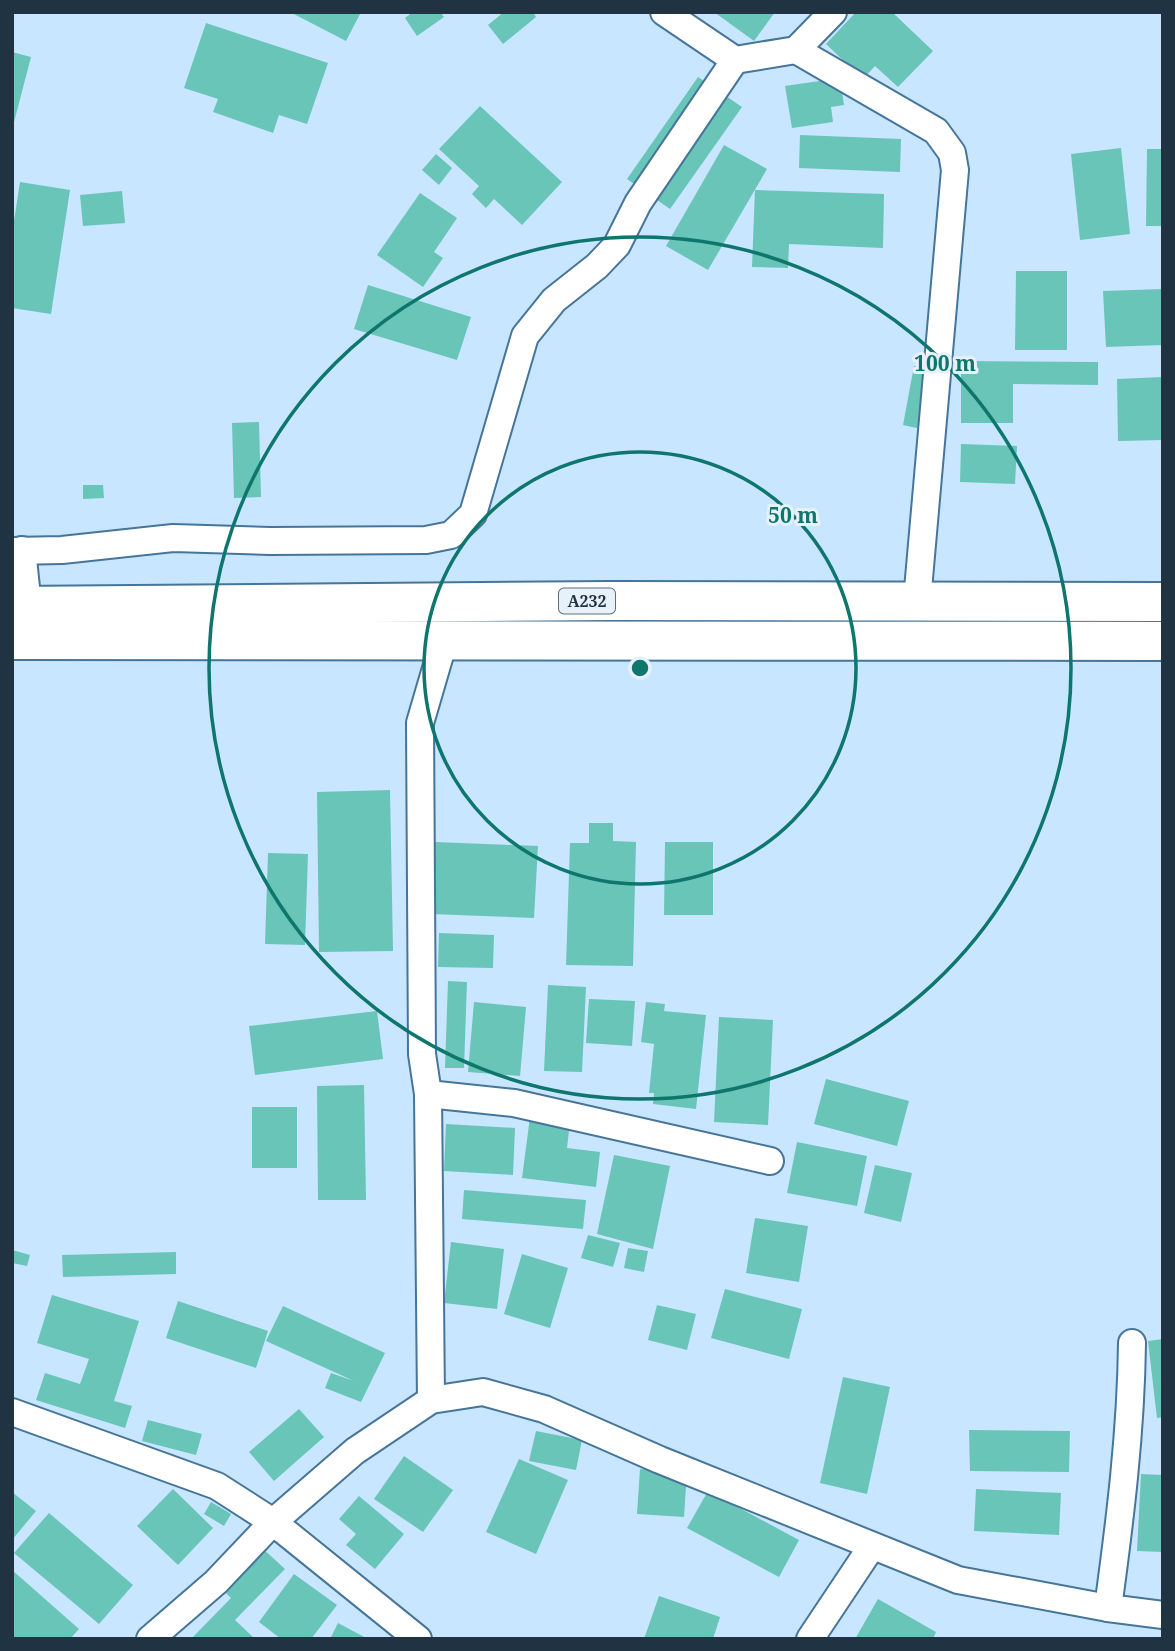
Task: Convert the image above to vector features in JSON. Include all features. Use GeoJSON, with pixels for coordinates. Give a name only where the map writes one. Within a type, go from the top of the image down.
{"type":"FeatureCollection","features":[{"type":"Feature","properties":{"kind":"highway","name":"A232"},"geometry":{"type":"LineString","coordinates":[[20,606],[1163,602]]}},
{"type":"Feature","properties":{"kind":"highway"},"geometry":{"type":"LineString","coordinates":[[12,640],[890,638],[1163,641]]}},
{"type":"Feature","properties":{"kind":"street"},"geometry":{"type":"LineString","coordinates":[[664,12],[734,60],[796,50],[832,12]]}},
{"type":"Feature","properties":{"kind":"street"},"geometry":{"type":"LineString","coordinates":[[796,50],[936,131],[952,153],[955,170],[918,601]]}},
{"type":"Feature","properties":{"kind":"street"},"geometry":{"type":"LineString","coordinates":[[20,606],[17,550],[62,550],[173,538],[296,541],[426,540],[451,536],[473,514],[526,336],[554,300],[597,266],[617,245],[638,203],[734,60]]}},
{"type":"Feature","properties":{"kind":"street"},"geometry":{"type":"LineString","coordinates":[[431,1400],[428,1094],[422,1054],[420,723],[444,641]]}},
{"type":"Feature","properties":{"kind":"street"},"geometry":{"type":"LineString","coordinates":[[428,1094],[514,1103],[770,1161]]}},
{"type":"Feature","properties":{"kind":"street"},"geometry":{"type":"LineString","coordinates":[[1108,1608],[1121,1508],[1132,1343]]}},
{"type":"Feature","properties":{"kind":"street"},"geometry":{"type":"LineString","coordinates":[[150,1639],[216,1582],[273,1522],[355,1451],[431,1400],[483,1392],[544,1409],[958,1580],[1108,1608],[1163,1615]]}},
{"type":"Feature","properties":{"kind":"street"},"geometry":{"type":"LineString","coordinates":[[12,1412],[217,1486],[273,1522],[418,1639]]}},
{"type":"Feature","properties":{"kind":"street"},"geometry":{"type":"LineString","coordinates":[[810,1639],[872,1546]]}},
{"type":"Feature","properties":{"kind":"building"},"geometry":{"type":"Polygon","coordinates":[[[290,12],[356,12],[360,14],[346,41],[290,12]]]}},
{"type":"Feature","properties":{"kind":"building"},"geometry":{"type":"Polygon","coordinates":[[[413,12],[440,12],[444,17],[417,36],[405,18],[413,12]]]}},
{"type":"Feature","properties":{"kind":"building"},"geometry":{"type":"Polygon","coordinates":[[[504,12],[533,12],[536,17],[503,44],[488,25],[504,12]]]}},
{"type":"Feature","properties":{"kind":"building"},"geometry":{"type":"Polygon","coordinates":[[[714,12],[775,12],[754,41],[714,12]]]}},
{"type":"Feature","properties":{"kind":"building"},"geometry":{"type":"Polygon","coordinates":[[[856,12],[892,12],[933,51],[898,87],[875,66],[863,79],[826,44],[856,12]]]}},
{"type":"Feature","properties":{"kind":"building"},"geometry":{"type":"Polygon","coordinates":[[[206,23],[328,63],[307,124],[279,115],[273,133],[213,112],[218,99],[184,88],[206,23]]]}},
{"type":"Feature","properties":{"kind":"building"},"geometry":{"type":"Polygon","coordinates":[[[12,52],[31,57],[13,126],[12,126],[12,52]]]}},
{"type":"Feature","properties":{"kind":"building"},"geometry":{"type":"Polygon","coordinates":[[[698,77],[742,107],[670,209],[627,179],[698,77]]]}},
{"type":"Feature","properties":{"kind":"building"},"geometry":{"type":"Polygon","coordinates":[[[840,78],[844,105],[831,107],[833,122],[792,128],[785,86],[840,78]]]}},
{"type":"Feature","properties":{"kind":"building"},"geometry":{"type":"Polygon","coordinates":[[[480,106],[562,182],[522,225],[494,199],[486,208],[472,194],[479,186],[439,149],[480,106]]]}},
{"type":"Feature","properties":{"kind":"building"},"geometry":{"type":"Polygon","coordinates":[[[800,135],[901,139],[900,172],[799,168],[800,135]]]}},
{"type":"Feature","properties":{"kind":"building"},"geometry":{"type":"Polygon","coordinates":[[[724,145],[767,169],[708,270],[666,246],[724,145]]]}},
{"type":"Feature","properties":{"kind":"building"},"geometry":{"type":"Polygon","coordinates":[[[1121,148],[1130,234],[1080,240],[1071,154],[1121,148]]]}},
{"type":"Feature","properties":{"kind":"building"},"geometry":{"type":"Polygon","coordinates":[[[1147,149],[1163,149],[1163,226],[1146,226],[1147,149]]]}},
{"type":"Feature","properties":{"kind":"building"},"geometry":{"type":"Polygon","coordinates":[[[436,154],[452,168],[439,185],[422,170],[436,154]]]}},
{"type":"Feature","properties":{"kind":"building"},"geometry":{"type":"Polygon","coordinates":[[[20,182],[70,190],[51,314],[12,308],[12,234],[20,182]]]}},
{"type":"Feature","properties":{"kind":"building"},"geometry":{"type":"Polygon","coordinates":[[[755,190],[884,194],[883,248],[789,244],[788,268],[752,267],[755,190]]]}},
{"type":"Feature","properties":{"kind":"building"},"geometry":{"type":"Polygon","coordinates":[[[122,191],[125,223],[83,226],[80,195],[122,191]]]}},
{"type":"Feature","properties":{"kind":"building"},"geometry":{"type":"Polygon","coordinates":[[[420,193],[457,218],[434,252],[443,258],[423,287],[377,255],[420,193]]]}},
{"type":"Feature","properties":{"kind":"building"},"geometry":{"type":"Polygon","coordinates":[[[1016,271],[1067,271],[1067,350],[1015,350],[1016,271]]]}},
{"type":"Feature","properties":{"kind":"building"},"geometry":{"type":"Polygon","coordinates":[[[368,285],[471,317],[457,360],[354,329],[368,285]]]}},
{"type":"Feature","properties":{"kind":"building"},"geometry":{"type":"Polygon","coordinates":[[[1163,289],[1163,345],[1106,347],[1103,291],[1163,289]]]}},
{"type":"Feature","properties":{"kind":"building"},"geometry":{"type":"Polygon","coordinates":[[[961,361],[1098,362],[1098,385],[1013,384],[1013,423],[961,423],[961,361]]]}},
{"type":"Feature","properties":{"kind":"building"},"geometry":{"type":"Polygon","coordinates":[[[914,366],[947,372],[935,432],[903,425],[914,366]]]}},
{"type":"Feature","properties":{"kind":"building"},"geometry":{"type":"Polygon","coordinates":[[[1163,377],[1163,440],[1118,441],[1117,379],[1163,377]]]}},
{"type":"Feature","properties":{"kind":"building"},"geometry":{"type":"Polygon","coordinates":[[[259,422],[261,497],[234,498],[232,423],[259,422]]]}},
{"type":"Feature","properties":{"kind":"building"},"geometry":{"type":"Polygon","coordinates":[[[961,444],[1017,446],[1015,484],[960,482],[961,444]]]}},
{"type":"Feature","properties":{"kind":"building"},"geometry":{"type":"Polygon","coordinates":[[[83,485],[103,485],[104,498],[83,499],[83,485]]]}},
{"type":"Feature","properties":{"kind":"building"},"geometry":{"type":"Polygon","coordinates":[[[390,790],[393,951],[319,952],[317,792],[390,790]]]}},
{"type":"Feature","properties":{"kind":"building"},"geometry":{"type":"Polygon","coordinates":[[[589,823],[613,823],[613,841],[636,842],[633,966],[566,965],[570,843],[589,843],[589,823]]]}},
{"type":"Feature","properties":{"kind":"building"},"geometry":{"type":"Polygon","coordinates":[[[435,842],[538,846],[534,918],[431,914],[435,842]]]}},
{"type":"Feature","properties":{"kind":"building"},"geometry":{"type":"Polygon","coordinates":[[[665,842],[713,842],[713,915],[664,915],[665,842]]]}},
{"type":"Feature","properties":{"kind":"building"},"geometry":{"type":"Polygon","coordinates":[[[268,853],[308,854],[305,945],[265,944],[268,853]]]}},
{"type":"Feature","properties":{"kind":"building"},"geometry":{"type":"Polygon","coordinates":[[[439,933],[494,935],[493,968],[438,967],[439,933]]]}},
{"type":"Feature","properties":{"kind":"building"},"geometry":{"type":"Polygon","coordinates":[[[448,981],[467,982],[464,1068],[445,1068],[448,981]]]}},
{"type":"Feature","properties":{"kind":"building"},"geometry":{"type":"Polygon","coordinates":[[[548,985],[586,987],[582,1072],[544,1071],[548,985]]]}},
{"type":"Feature","properties":{"kind":"building"},"geometry":{"type":"Polygon","coordinates":[[[589,999],[635,1001],[632,1046],[586,1043],[589,999]]]}},
{"type":"Feature","properties":{"kind":"building"},"geometry":{"type":"Polygon","coordinates":[[[474,1002],[526,1007],[520,1076],[468,1072],[474,1002]]]}},
{"type":"Feature","properties":{"kind":"building"},"geometry":{"type":"Polygon","coordinates":[[[646,1002],[665,1004],[664,1011],[706,1015],[696,1109],[653,1104],[654,1093],[649,1093],[654,1044],[641,1042],[646,1002]]]}},
{"type":"Feature","properties":{"kind":"building"},"geometry":{"type":"Polygon","coordinates":[[[377,1011],[383,1059],[255,1075],[249,1026],[377,1011]]]}},
{"type":"Feature","properties":{"kind":"building"},"geometry":{"type":"Polygon","coordinates":[[[719,1017],[773,1020],[768,1125],[714,1122],[719,1017]]]}},
{"type":"Feature","properties":{"kind":"building"},"geometry":{"type":"Polygon","coordinates":[[[826,1079],[909,1101],[897,1146],[814,1124],[826,1079]]]}},
{"type":"Feature","properties":{"kind":"building"},"geometry":{"type":"Polygon","coordinates":[[[364,1085],[366,1200],[318,1200],[317,1086],[364,1085]]]}},
{"type":"Feature","properties":{"kind":"building"},"geometry":{"type":"Polygon","coordinates":[[[252,1107],[297,1107],[297,1168],[252,1168],[252,1107]]]}},
{"type":"Feature","properties":{"kind":"building"},"geometry":{"type":"Polygon","coordinates":[[[530,1117],[570,1122],[567,1148],[600,1152],[596,1187],[522,1178],[530,1117]]]}},
{"type":"Feature","properties":{"kind":"building"},"geometry":{"type":"Polygon","coordinates":[[[446,1124],[515,1128],[513,1175],[444,1171],[446,1124]]]}},
{"type":"Feature","properties":{"kind":"building"},"geometry":{"type":"Polygon","coordinates":[[[797,1142],[867,1156],[857,1206],[787,1193],[797,1142]]]}},
{"type":"Feature","properties":{"kind":"building"},"geometry":{"type":"Polygon","coordinates":[[[614,1155],[670,1166],[653,1249],[597,1234],[614,1155]]]}},
{"type":"Feature","properties":{"kind":"building"},"geometry":{"type":"Polygon","coordinates":[[[875,1165],[912,1173],[901,1222],[864,1213],[875,1165]]]}},
{"type":"Feature","properties":{"kind":"building"},"geometry":{"type":"Polygon","coordinates":[[[464,1190],[586,1200],[583,1229],[462,1219],[464,1190]]]}},
{"type":"Feature","properties":{"kind":"building"},"geometry":{"type":"Polygon","coordinates":[[[755,1218],[808,1226],[799,1282],[746,1273],[755,1218]]]}},
{"type":"Feature","properties":{"kind":"building"},"geometry":{"type":"Polygon","coordinates":[[[588,1235],[620,1243],[613,1267],[581,1258],[588,1235]]]}},
{"type":"Feature","properties":{"kind":"building"},"geometry":{"type":"Polygon","coordinates":[[[451,1242],[504,1249],[497,1309],[444,1303],[451,1242]]]}},
{"type":"Feature","properties":{"kind":"building"},"geometry":{"type":"Polygon","coordinates":[[[628,1248],[648,1251],[644,1272],[624,1268],[628,1248]]]}},
{"type":"Feature","properties":{"kind":"building"},"geometry":{"type":"Polygon","coordinates":[[[12,1250],[30,1255],[27,1266],[12,1263],[12,1250]]]}},
{"type":"Feature","properties":{"kind":"building"},"geometry":{"type":"Polygon","coordinates":[[[176,1252],[176,1274],[63,1277],[62,1255],[176,1252]]]}},
{"type":"Feature","properties":{"kind":"building"},"geometry":{"type":"Polygon","coordinates":[[[522,1254],[568,1268],[550,1328],[504,1314],[522,1254]]]}},
{"type":"Feature","properties":{"kind":"building"},"geometry":{"type":"Polygon","coordinates":[[[725,1289],[802,1309],[789,1359],[711,1338],[725,1289]]]}},
{"type":"Feature","properties":{"kind":"building"},"geometry":{"type":"Polygon","coordinates":[[[52,1295],[139,1321],[114,1401],[132,1406],[125,1428],[36,1400],[45,1373],[80,1384],[89,1359],[37,1343],[52,1295]]]}},
{"type":"Feature","properties":{"kind":"building"},"geometry":{"type":"Polygon","coordinates":[[[178,1301],[268,1331],[256,1368],[166,1338],[178,1301]]]}},
{"type":"Feature","properties":{"kind":"building"},"geometry":{"type":"Polygon","coordinates":[[[657,1305],[696,1314],[687,1350],[648,1340],[657,1305]]]}},
{"type":"Feature","properties":{"kind":"building"},"geometry":{"type":"Polygon","coordinates":[[[283,1306],[385,1353],[361,1402],[325,1388],[331,1373],[354,1381],[266,1341],[283,1306]]]}},
{"type":"Feature","properties":{"kind":"building"},"geometry":{"type":"Polygon","coordinates":[[[1163,1339],[1163,1417],[1157,1418],[1148,1341],[1163,1339]]]}},
{"type":"Feature","properties":{"kind":"building"},"geometry":{"type":"Polygon","coordinates":[[[843,1377],[890,1387],[867,1494],[820,1483],[843,1377]]]}},
{"type":"Feature","properties":{"kind":"building"},"geometry":{"type":"Polygon","coordinates":[[[299,1409],[324,1437],[274,1481],[249,1452],[299,1409]]]}},
{"type":"Feature","properties":{"kind":"building"},"geometry":{"type":"Polygon","coordinates":[[[148,1420],[202,1434],[196,1455],[142,1441],[148,1420]]]}},
{"type":"Feature","properties":{"kind":"building"},"geometry":{"type":"Polygon","coordinates":[[[969,1430],[1070,1431],[1069,1472],[970,1471],[969,1430]]]}},
{"type":"Feature","properties":{"kind":"building"},"geometry":{"type":"Polygon","coordinates":[[[536,1431],[582,1440],[576,1470],[529,1461],[536,1431]]]}},
{"type":"Feature","properties":{"kind":"building"},"geometry":{"type":"Polygon","coordinates":[[[404,1456],[453,1490],[423,1532],[374,1499],[404,1456]]]}},
{"type":"Feature","properties":{"kind":"building"},"geometry":{"type":"Polygon","coordinates":[[[519,1459],[568,1480],[536,1554],[486,1532],[519,1459]]]}},
{"type":"Feature","properties":{"kind":"building"},"geometry":{"type":"Polygon","coordinates":[[[640,1469],[687,1472],[684,1517],[637,1514],[640,1469]]]}},
{"type":"Feature","properties":{"kind":"building"},"geometry":{"type":"Polygon","coordinates":[[[1141,1474],[1163,1475],[1163,1552],[1137,1551],[1141,1474]]]}},
{"type":"Feature","properties":{"kind":"building"},"geometry":{"type":"Polygon","coordinates":[[[173,1489],[213,1528],[178,1565],[137,1526],[173,1489]]]}},
{"type":"Feature","properties":{"kind":"building"},"geometry":{"type":"Polygon","coordinates":[[[976,1489],[1061,1493],[1059,1535],[974,1531],[976,1489]]]}},
{"type":"Feature","properties":{"kind":"building"},"geometry":{"type":"Polygon","coordinates":[[[708,1491],[799,1540],[779,1577],[687,1528],[708,1491]]]}},
{"type":"Feature","properties":{"kind":"building"},"geometry":{"type":"Polygon","coordinates":[[[12,1492],[36,1511],[12,1540],[12,1492]]]}},
{"type":"Feature","properties":{"kind":"building"},"geometry":{"type":"Polygon","coordinates":[[[359,1496],[404,1534],[375,1569],[346,1545],[356,1534],[339,1519],[359,1496]]]}},
{"type":"Feature","properties":{"kind":"building"},"geometry":{"type":"Polygon","coordinates":[[[211,1502],[231,1514],[224,1526],[204,1514],[211,1502]]]}},
{"type":"Feature","properties":{"kind":"building"},"geometry":{"type":"Polygon","coordinates":[[[49,1513],[133,1585],[99,1624],[14,1553],[49,1513]]]}},
{"type":"Feature","properties":{"kind":"building"},"geometry":{"type":"Polygon","coordinates":[[[261,1547],[285,1569],[235,1620],[255,1639],[191,1639],[231,1598],[221,1588],[261,1547]]]}},
{"type":"Feature","properties":{"kind":"building"},"geometry":{"type":"Polygon","coordinates":[[[12,1570],[79,1629],[70,1639],[12,1639],[12,1570]]]}},
{"type":"Feature","properties":{"kind":"building"},"geometry":{"type":"Polygon","coordinates":[[[294,1574],[337,1605],[311,1639],[281,1639],[259,1622],[294,1574]]]}},
{"type":"Feature","properties":{"kind":"building"},"geometry":{"type":"Polygon","coordinates":[[[659,1596],[720,1617],[713,1639],[644,1639],[659,1596]]]}},
{"type":"Feature","properties":{"kind":"building"},"geometry":{"type":"Polygon","coordinates":[[[878,1599],[936,1632],[933,1639],[855,1639],[878,1599]]]}},
{"type":"Feature","properties":{"kind":"building"},"geometry":{"type":"Polygon","coordinates":[[[338,1623],[368,1639],[330,1639],[338,1623]]]}}]}
